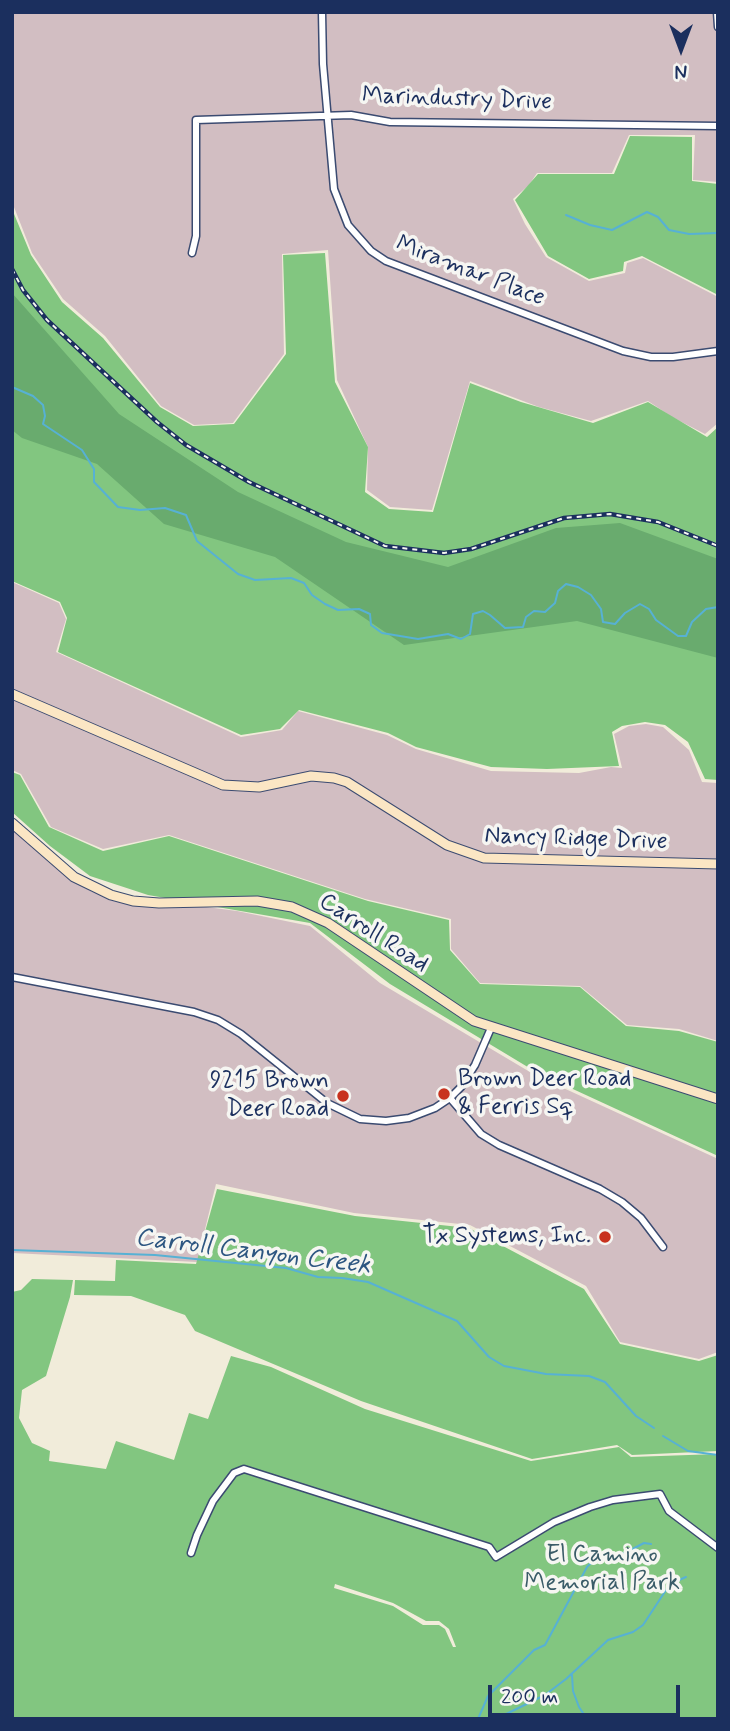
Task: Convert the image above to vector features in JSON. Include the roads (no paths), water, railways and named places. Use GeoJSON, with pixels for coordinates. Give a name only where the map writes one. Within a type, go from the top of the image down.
{"type":"FeatureCollection","features":[{"type":"Feature","properties":{"kind":"main road","name":"Nancy Ridge Drive"},"geometry":{"type":"LineString","coordinates":[[12,694],[223,785],[259,787],[310,776],[347,782],[447,845],[484,858],[718,864]]}},
{"type":"Feature","properties":{"kind":"main road","name":"Carroll Road"},"geometry":{"type":"LineString","coordinates":[[12,823],[74,877],[111,895],[133,901],[159,903],[257,901],[292,906],[314,915],[460,1014],[491,1028],[718,1098]]}},
{"type":"Feature","properties":{"kind":"street","name":"Miramar Place"},"geometry":{"type":"LineString","coordinates":[[322,12],[326,116],[337,200],[348,225],[359,240],[386,261],[623,351],[673,358],[718,351]]}},
{"type":"Feature","properties":{"kind":"street"},"geometry":{"type":"LineString","coordinates":[[717,12],[718,27]]}},
{"type":"Feature","properties":{"kind":"street","name":"Marindustry Drive"},"geometry":{"type":"LineString","coordinates":[[192,253],[195,236],[196,120],[351,116],[390,121],[718,126]]}},
{"type":"Feature","properties":{"kind":"street"},"geometry":{"type":"LineString","coordinates":[[12,977],[194,1012],[218,1020],[255,1045],[327,1103],[360,1119],[386,1121],[409,1118],[435,1108],[450,1098],[461,1087],[475,1065],[491,1028]]}},
{"type":"Feature","properties":{"kind":"street"},"geometry":{"type":"LineString","coordinates":[[450,1098],[481,1134],[499,1146],[600,1189],[622,1202],[641,1218],[663,1247]]}},
{"type":"Feature","properties":{"kind":"street"},"geometry":{"type":"LineString","coordinates":[[191,1553],[213,1501],[234,1473],[244,1469],[489,1547],[496,1557],[554,1522],[582,1509],[613,1500],[660,1494],[669,1511],[718,1548]]}},
{"type":"Feature","properties":{"kind":"waterway"},"geometry":{"type":"LineString","coordinates":[[566,215],[612,230],[647,212],[658,217],[669,230],[689,234],[718,233]]}},
{"type":"Feature","properties":{"kind":"waterway"},"geometry":{"type":"LineString","coordinates":[[12,387],[33,396],[43,405],[43,424],[82,450],[94,469],[94,482],[118,507],[140,510],[165,508],[186,515],[197,541],[238,574],[255,580],[291,578],[304,583],[312,595],[325,604],[338,610],[359,609],[370,614],[371,625],[382,633],[418,639],[448,634],[461,639],[470,634],[473,614],[483,611],[505,628],[523,627],[526,617],[534,611],[545,612],[555,603],[558,591],[566,584],[591,595],[601,609],[603,622],[615,624],[625,613],[640,604],[678,636],[686,636],[692,622],[706,609],[718,607]]}},
{"type":"Feature","properties":{"kind":"waterway","name":"Carroll Canyon Creek"},"geometry":{"type":"LineString","coordinates":[[12,1250],[155,1255],[286,1268],[318,1277],[368,1282],[457,1321],[489,1357],[504,1366],[546,1374],[589,1376],[605,1382],[636,1416],[654,1428]]}},
{"type":"Feature","properties":{"kind":"waterway","name":"Carroll Canyon Creek"},"geometry":{"type":"LineString","coordinates":[[663,1436],[688,1451],[718,1455]]}},
{"type":"Feature","properties":{"kind":"waterway"},"geometry":{"type":"LineString","coordinates":[[478,1719],[488,1696],[534,1650],[545,1645],[587,1567],[596,1558],[625,1553],[644,1543],[651,1544]]}},
{"type":"Feature","properties":{"kind":"waterway"},"geometry":{"type":"LineString","coordinates":[[496,1719],[545,1695],[608,1640],[633,1632],[643,1625],[670,1584],[686,1577]]}},
{"type":"Feature","properties":{"kind":"waterway"},"geometry":{"type":"LineString","coordinates":[[572,1675],[573,1691],[587,1719]]}},
{"type":"Feature","properties":{"kind":"railway"},"geometry":{"type":"LineString","coordinates":[[12,269],[23,290],[47,320],[157,422],[186,445],[249,482],[385,546],[444,553],[471,549],[564,518],[610,514],[658,522],[718,546]]}},
{"type":"Feature","properties":{"kind":"place","name":"Brown Deer Road & Ferris Sq"},"geometry":{"type":"Point","coordinates":[444,1094]}},
{"type":"Feature","properties":{"kind":"place","name":"9215 Brown Deer Road"},"geometry":{"type":"Point","coordinates":[343,1096]}},
{"type":"Feature","properties":{"kind":"place","name":"Tx Systems, Inc."},"geometry":{"type":"Point","coordinates":[605,1237]}},
{"type":"Feature","properties":{"kind":"park label","name":"El Camino Memorial Park"},"geometry":{"type":"Point","coordinates":[602,1570]}}]}
